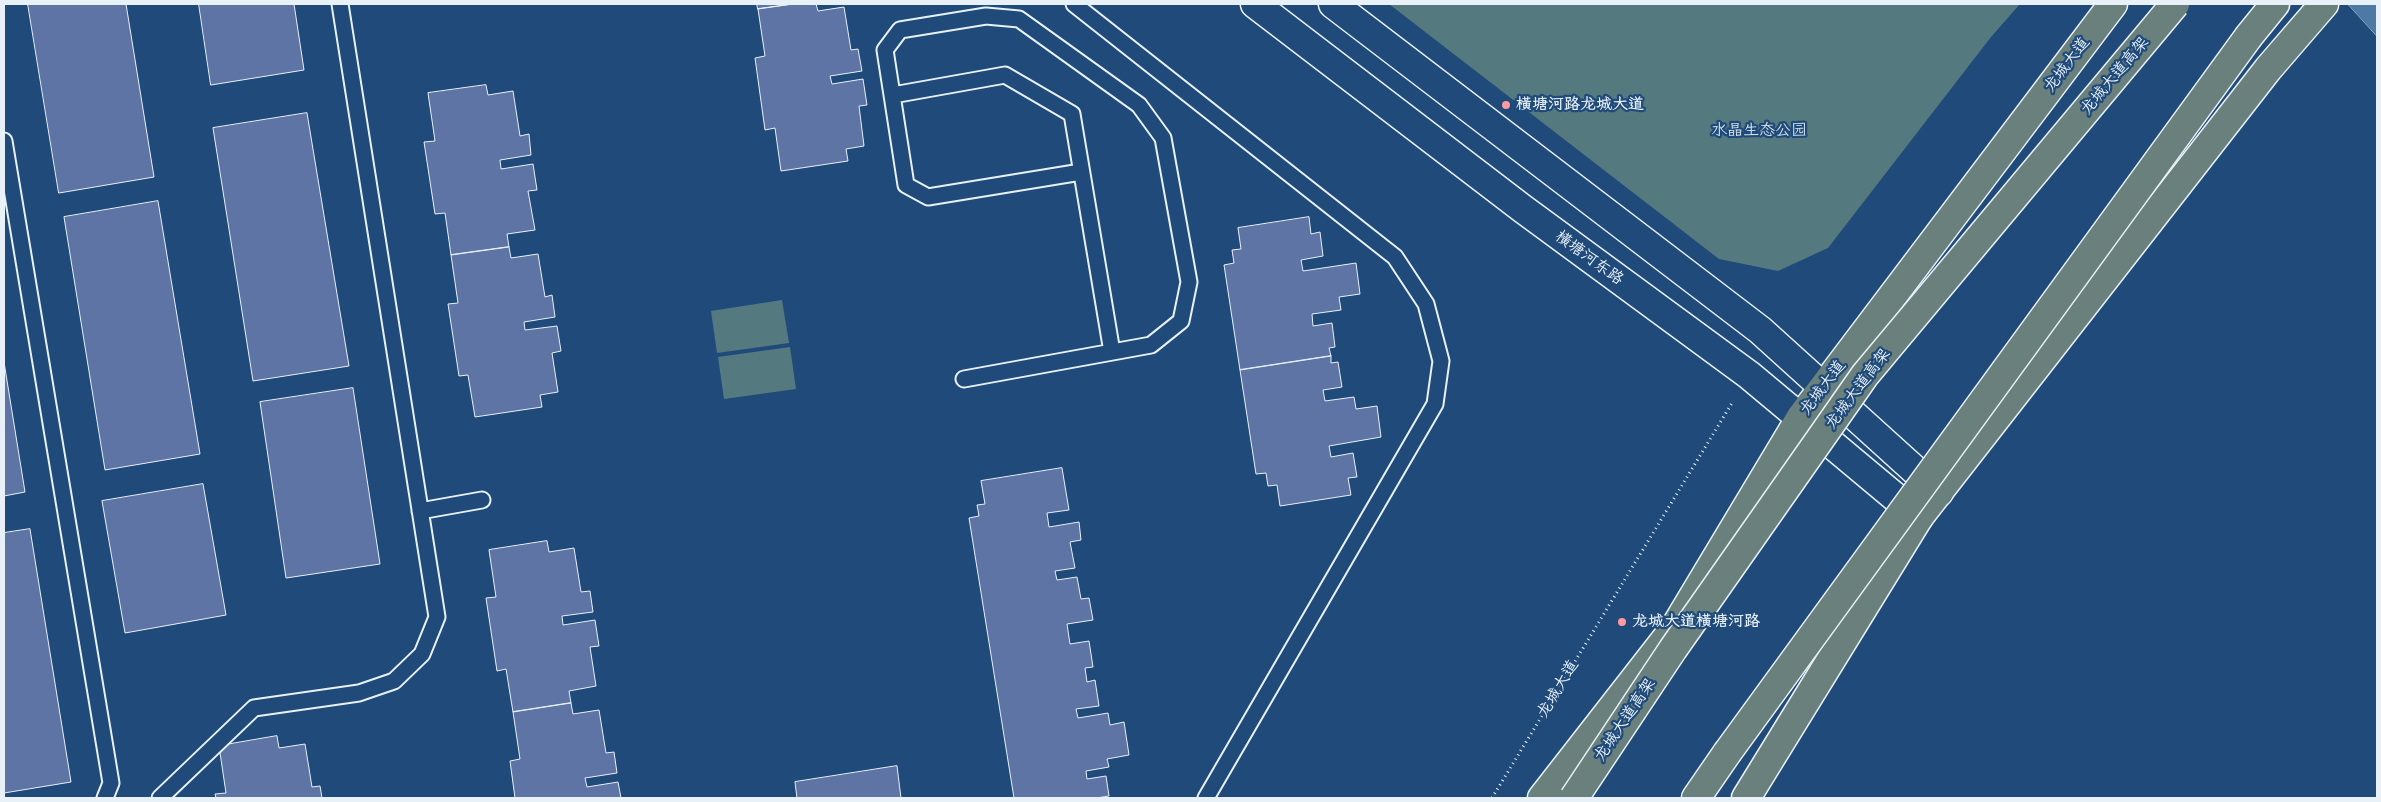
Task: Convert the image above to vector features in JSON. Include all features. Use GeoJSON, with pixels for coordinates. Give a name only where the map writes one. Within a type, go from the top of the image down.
{"type":"FeatureCollection","features":[{"type":"Feature","properties":{"kind":"main road","name":"横塘河东路"},"geometry":{"type":"LineString","coordinates":[[1255,4],[1523,209],[1749,374],[1919,517]]}},
{"type":"Feature","properties":{"kind":"main road"},"geometry":{"type":"LineString","coordinates":[[1333,4],[1760,330],[1939,492]]}},
{"type":"Feature","properties":{"kind":"main road","name":"龙城大道"},"geometry":{"type":"LineString","coordinates":[[1573,798],[1800,417],[2113,4]]}},
{"type":"Feature","properties":{"kind":"main road","name":"龙城大道高架"},"geometry":{"type":"LineString","coordinates":[[1573,798],[1673,649],[1865,375],[2174,4]]}},
{"type":"Feature","properties":{"kind":"main road"},"geometry":{"type":"LineString","coordinates":[[1696,798],[1726,753],[2237,52],[2275,4]]}},
{"type":"Feature","properties":{"kind":"main road"},"geometry":{"type":"LineString","coordinates":[[1746,798],[1919,517],[2268,69],[2324,4]]}},
{"type":"Feature","properties":{"kind":"main road"},"geometry":{"type":"LineString","coordinates":[[1542,798],[1673,630]]}},
{"type":"Feature","properties":{"kind":"main road"},"geometry":{"type":"LineString","coordinates":[[1702,798],[1726,753]]}},
{"type":"Feature","properties":{"kind":"lane"},"geometry":{"type":"LineString","coordinates":[[160,798],[254,708],[368,690],[394,681],[422,654],[437,617],[340,4]]}},
{"type":"Feature","properties":{"kind":"lane"},"geometry":{"type":"LineString","coordinates":[[1074,4],[1394,257],[1426,304],[1441,361],[1435,404],[1206,798]]}},
{"type":"Feature","properties":{"kind":"lane"},"geometry":{"type":"LineString","coordinates":[[964,379],[1151,345],[1181,321],[1189,282],[1164,138],[1139,105],[1019,19],[986,16],[900,30],[885,50],[906,185],[928,196],[1081,172]]}},
{"type":"Feature","properties":{"kind":"lane"},"geometry":{"type":"LineString","coordinates":[[892,95],[1005,75],[1072,114],[1112,352]]}},
{"type":"Feature","properties":{"kind":"lane"},"geometry":{"type":"LineString","coordinates":[[4,141],[111,783],[105,798]]}},
{"type":"Feature","properties":{"kind":"lane"},"geometry":{"type":"LineString","coordinates":[[420,511],[482,500]]}},
{"type":"Feature","properties":{"kind":"path","name":"龙城大道"},"geometry":{"type":"LineString","coordinates":[[1492,798],[1749,374]]}},
{"type":"Feature","properties":{"kind":"green space","name":"水晶生态公园"},"geometry":{"type":"Polygon","coordinates":[[[1389,4],[2020,4],[1991,37],[1828,248],[1778,271],[1719,259],[1389,4]]]}},
{"type":"Feature","properties":{"kind":"green space"},"geometry":{"type":"Polygon","coordinates":[[[782,300],[789,343],[717,353],[711,311],[782,300]]]}},
{"type":"Feature","properties":{"kind":"green space"},"geometry":{"type":"Polygon","coordinates":[[[790,347],[796,389],[724,399],[718,357],[790,347]]]}},
{"type":"Feature","properties":{"kind":"water"},"geometry":{"type":"Polygon","coordinates":[[[2348,4],[2377,4],[2377,36],[2348,4]]]}},
{"type":"Feature","properties":{"kind":"building"},"geometry":{"type":"Polygon","coordinates":[[[28,4],[126,4],[154,177],[59,193],[28,4]]]}},
{"type":"Feature","properties":{"kind":"building"},"geometry":{"type":"Polygon","coordinates":[[[199,4],[294,4],[304,70],[211,85],[199,4]]]}},
{"type":"Feature","properties":{"kind":"building"},"geometry":{"type":"Polygon","coordinates":[[[757,4],[793,4],[758,9],[757,4]]]}},
{"type":"Feature","properties":{"kind":"building"},"geometry":{"type":"Polygon","coordinates":[[[793,4],[816,4],[818,11],[844,7],[851,50],[858,49],[862,71],[830,76],[832,84],[863,79],[867,105],[859,106],[864,146],[846,149],[848,161],[781,171],[775,128],[765,130],[755,58],[765,56],[758,9],[793,4]]]}},
{"type":"Feature","properties":{"kind":"building"},"geometry":{"type":"Polygon","coordinates":[[[486,85],[488,95],[513,91],[520,136],[529,134],[531,155],[500,160],[501,169],[533,164],[537,190],[528,191],[535,230],[507,234],[509,247],[451,255],[445,213],[435,214],[424,142],[435,141],[428,93],[486,85]]]}},
{"type":"Feature","properties":{"kind":"building"},"geometry":{"type":"Polygon","coordinates":[[[307,113],[349,366],[253,381],[213,128],[307,113]]]}},
{"type":"Feature","properties":{"kind":"building"},"geometry":{"type":"Polygon","coordinates":[[[158,201],[200,454],[105,470],[64,217],[158,201]]]}},
{"type":"Feature","properties":{"kind":"building"},"geometry":{"type":"Polygon","coordinates":[[[1309,217],[1311,234],[1320,232],[1323,256],[1301,260],[1303,271],[1356,263],[1360,294],[1339,297],[1341,310],[1312,314],[1313,326],[1332,323],[1335,347],[1329,348],[1331,356],[1240,370],[1224,265],[1234,263],[1232,250],[1241,249],[1238,228],[1309,217]]]}},
{"type":"Feature","properties":{"kind":"building"},"geometry":{"type":"Polygon","coordinates":[[[509,247],[511,258],[538,254],[545,297],[552,295],[555,317],[524,322],[525,330],[557,326],[561,351],[552,353],[558,392],[540,395],[542,407],[475,417],[468,375],[459,376],[448,304],[458,303],[451,255],[509,247]]]}},
{"type":"Feature","properties":{"kind":"building"},"geometry":{"type":"Polygon","coordinates":[[[1331,356],[1331,363],[1338,362],[1342,387],[1323,390],[1325,401],[1354,397],[1356,409],[1377,406],[1381,437],[1329,446],[1331,457],[1353,453],[1357,477],[1348,478],[1351,495],[1280,506],[1277,485],[1268,486],[1266,473],[1256,474],[1240,370],[1331,356]]]}},
{"type":"Feature","properties":{"kind":"building"},"geometry":{"type":"Polygon","coordinates":[[[4,362],[25,492],[4,496],[4,362]]]}},
{"type":"Feature","properties":{"kind":"building"},"geometry":{"type":"Polygon","coordinates":[[[353,388],[380,564],[286,578],[260,402],[353,388]]]}},
{"type":"Feature","properties":{"kind":"building"},"geometry":{"type":"Polygon","coordinates":[[[1062,468],[1069,510],[1047,513],[1049,527],[1079,522],[1081,540],[1070,542],[1075,568],[1055,571],[1057,580],[1077,577],[1081,599],[1089,598],[1093,620],[1067,624],[1070,644],[1089,641],[1093,667],[1085,668],[1087,682],[1095,680],[1099,706],[1076,709],[1078,718],[1108,713],[1110,725],[1124,722],[1129,755],[1107,759],[1109,767],[1086,771],[1087,779],[1106,776],[1109,796],[1096,798],[1014,798],[969,518],[979,516],[977,505],[985,504],[981,481],[1062,468]]]}},
{"type":"Feature","properties":{"kind":"building"},"geometry":{"type":"Polygon","coordinates":[[[203,484],[226,615],[125,633],[102,501],[203,484]]]}},
{"type":"Feature","properties":{"kind":"building"},"geometry":{"type":"Polygon","coordinates":[[[30,529],[71,782],[4,793],[4,533],[30,529]]]}},
{"type":"Feature","properties":{"kind":"building"},"geometry":{"type":"Polygon","coordinates":[[[547,541],[549,552],[574,548],[581,592],[590,591],[593,612],[562,616],[563,625],[595,620],[599,646],[590,647],[596,686],[569,691],[571,703],[513,712],[506,669],[497,671],[486,598],[496,597],[489,550],[547,541]]]}},
{"type":"Feature","properties":{"kind":"building"},"geometry":{"type":"Polygon","coordinates":[[[571,703],[573,714],[599,710],[606,753],[614,752],[617,773],[585,778],[587,787],[618,782],[621,798],[515,798],[510,761],[520,759],[513,712],[571,703]]]}},
{"type":"Feature","properties":{"kind":"building"},"geometry":{"type":"Polygon","coordinates":[[[277,736],[279,748],[305,744],[312,787],[320,786],[322,798],[216,798],[215,794],[226,793],[219,746],[277,736]]]}},
{"type":"Feature","properties":{"kind":"building"},"geometry":{"type":"Polygon","coordinates":[[[897,766],[901,798],[797,798],[795,782],[897,766]]]}},
{"type":"Feature","properties":{"kind":"place","name":"横塘河路龙城大道"},"geometry":{"type":"Point","coordinates":[1506,105]}},
{"type":"Feature","properties":{"kind":"place","name":"龙城大道横塘河路"},"geometry":{"type":"Point","coordinates":[1622,622]}}]}
